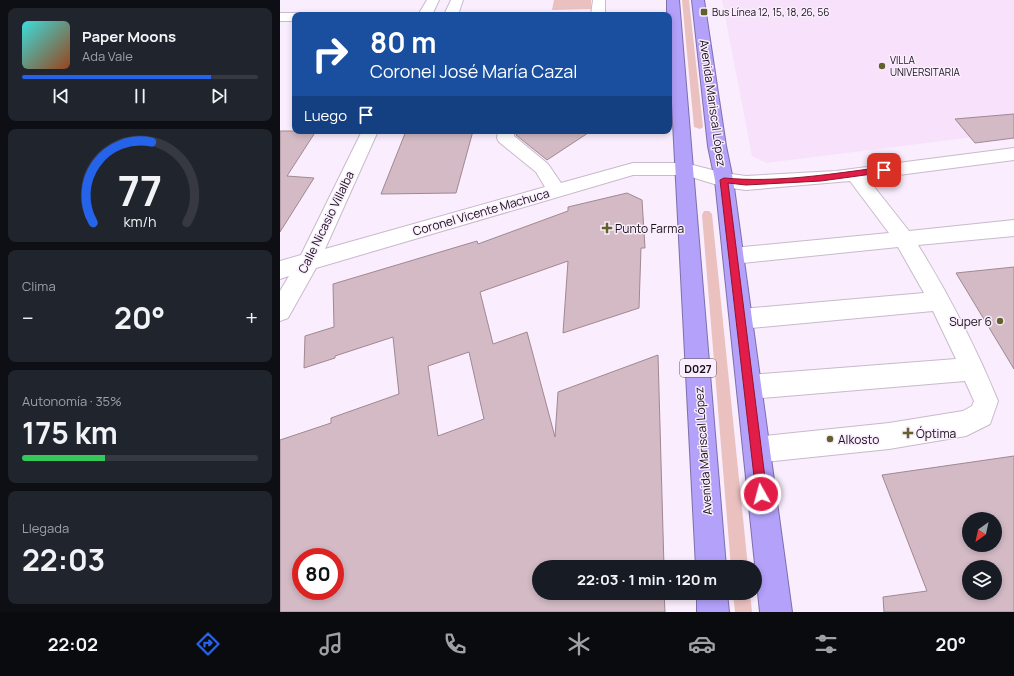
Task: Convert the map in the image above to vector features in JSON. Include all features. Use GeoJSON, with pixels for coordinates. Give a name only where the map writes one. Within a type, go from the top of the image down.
{"type":"FeatureCollection","features":[{"type":"Feature","properties":{"kind":"highway","name":"Avenida Mariscal López"},"geometry":{"type":"LineString","coordinates":[[673,0],[710,560]]}},
{"type":"Feature","properties":{"kind":"highway","name":"Avenida Mariscal López"},"geometry":{"type":"LineString","coordinates":[[698,0],[717,146],[724,180],[776,612]]}},
{"type":"Feature","properties":{"kind":"highway"},"geometry":{"type":"LineString","coordinates":[[712,600],[713,612]]}},
{"type":"Feature","properties":{"kind":"street"},"geometry":{"type":"LineString","coordinates":[[427,12],[433,0]]}},
{"type":"Feature","properties":{"kind":"street"},"geometry":{"type":"LineString","coordinates":[[452,12],[458,0]]}},
{"type":"Feature","properties":{"kind":"street"},"geometry":{"type":"LineString","coordinates":[[598,12],[599,0]]}},
{"type":"Feature","properties":{"kind":"street"},"geometry":{"type":"LineString","coordinates":[[280,17],[292,17]]}},
{"type":"Feature","properties":{"kind":"street","name":"Calle Nicasio Villalba"},"geometry":{"type":"LineString","coordinates":[[280,311],[308,261],[369,134]]}},
{"type":"Feature","properties":{"kind":"street"},"geometry":{"type":"LineString","coordinates":[[506,134],[505,138],[542,168],[557,191]]}},
{"type":"Feature","properties":{"kind":"street","name":"Coronel Vicente Machuca"},"geometry":{"type":"LineString","coordinates":[[280,270],[633,169],[685,169],[724,180],[746,183],[836,177],[1014,154]]}},
{"type":"Feature","properties":{"kind":"street"},"geometry":{"type":"LineString","coordinates":[[756,450],[889,436],[966,423],[981,416],[986,401],[973,369],[939,301],[904,239],[854,174]]}},
{"type":"Feature","properties":{"kind":"street"},"geometry":{"type":"LineString","coordinates":[[733,256],[1014,228]]}},
{"type":"Feature","properties":{"kind":"street"},"geometry":{"type":"LineString","coordinates":[[741,319],[939,301]]}},
{"type":"Feature","properties":{"kind":"street"},"geometry":{"type":"LineString","coordinates":[[749,387],[973,369]]}},
{"type":"Feature","properties":{"kind":"shaded area"},"geometry":{"type":"Polygon","coordinates":[[[554,0],[591,0],[591,9],[552,10],[554,0]]]}},
{"type":"Feature","properties":{"kind":"shaded area"},"geometry":{"type":"Polygon","coordinates":[[[682,0],[689,0],[703,127],[700,129],[694,127],[682,0]]]}},
{"type":"Feature","properties":{"kind":"shaded area","name":"VILLA UNIVERSITARIA"},"geometry":{"type":"Polygon","coordinates":[[[722,0],[1014,0],[1014,132],[766,163],[752,156],[722,0]]]}},
{"type":"Feature","properties":{"kind":"shaded area"},"geometry":{"type":"Polygon","coordinates":[[[704,211],[709,211],[712,214],[747,560],[730,560],[702,215],[704,211]]]}},
{"type":"Feature","properties":{"kind":"shaded area"},"geometry":{"type":"Polygon","coordinates":[[[734,600],[751,600],[752,612],[735,612],[734,600]]]}},
{"type":"Feature","properties":{"kind":"building"},"geometry":{"type":"Polygon","coordinates":[[[1014,114],[1014,138],[975,143],[955,119],[1014,114]]]}},
{"type":"Feature","properties":{"kind":"building"},"geometry":{"type":"Polygon","coordinates":[[[280,131],[292,131],[292,134],[314,134],[287,176],[314,178],[280,232],[280,131]]]}},
{"type":"Feature","properties":{"kind":"building"},"geometry":{"type":"Polygon","coordinates":[[[405,134],[472,134],[456,193],[381,194],[405,134]]]}},
{"type":"Feature","properties":{"kind":"building"},"geometry":{"type":"Polygon","coordinates":[[[516,134],[586,134],[547,160],[516,134]]]}},
{"type":"Feature","properties":{"kind":"building"},"geometry":{"type":"Polygon","coordinates":[[[627,193],[642,200],[645,248],[641,248],[639,308],[563,333],[568,261],[480,292],[493,344],[527,332],[555,437],[558,392],[658,355],[664,560],[532,560],[532,600],[664,600],[665,612],[280,612],[280,440],[331,423],[331,418],[399,394],[393,337],[304,368],[305,336],[334,327],[333,284],[477,241],[478,244],[568,211],[568,207],[627,193]],[[469,352],[428,366],[438,436],[484,419],[469,352]]]}},
{"type":"Feature","properties":{"kind":"building","name":"Super 6"},"geometry":{"type":"Polygon","coordinates":[[[1014,267],[1014,369],[956,273],[1014,267]]]}},
{"type":"Feature","properties":{"kind":"building"},"geometry":{"type":"Polygon","coordinates":[[[1014,456],[1014,612],[884,612],[883,597],[927,591],[882,475],[1014,456]]]}},
{"type":"Feature","properties":{"kind":"place","name":"Bus Línea 12, 15, 18, 26, 56"},"geometry":{"type":"Point","coordinates":[704,12]}},
{"type":"Feature","properties":{"kind":"place","name":"VILLA UNIVERSITARIA"},"geometry":{"type":"Point","coordinates":[882,66]}},
{"type":"Feature","properties":{"kind":"place","name":"Punto Farma"},"geometry":{"type":"Point","coordinates":[607,228]}},
{"type":"Feature","properties":{"kind":"place","name":"Super 6"},"geometry":{"type":"Point","coordinates":[1000,321]}},
{"type":"Feature","properties":{"kind":"place","name":"Óptima"},"geometry":{"type":"Point","coordinates":[908,433]}},
{"type":"Feature","properties":{"kind":"place","name":"Alkosto"},"geometry":{"type":"Point","coordinates":[830,439]}},
{"type":"Feature","properties":{"kind":"route"},"geometry":{"type":"LineString","coordinates":[[761,494],[724,180],[746,183],[836,177],[884,170]]}}]}
